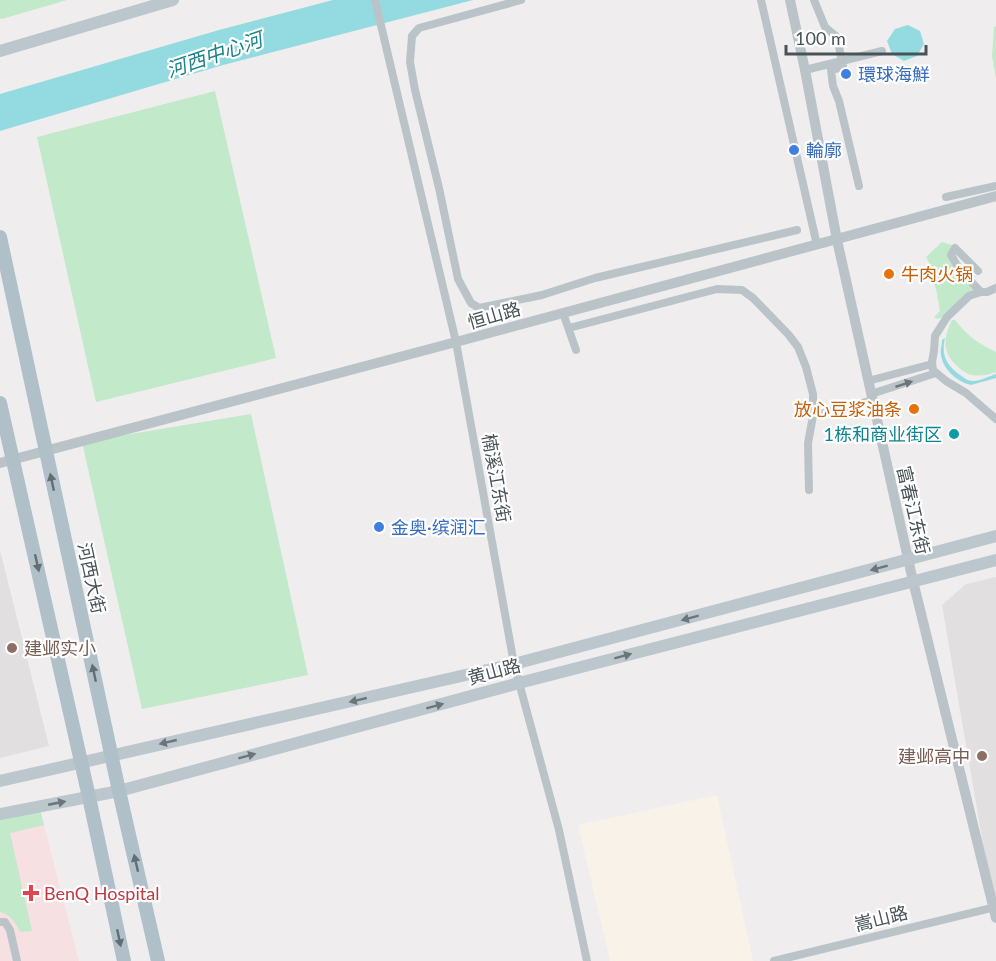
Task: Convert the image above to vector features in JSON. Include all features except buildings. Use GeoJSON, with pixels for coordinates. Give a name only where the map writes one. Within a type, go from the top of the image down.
{"type":"FeatureCollection","features":[{"type":"Feature","properties":{"kind":"main road"},"geometry":{"type":"LineString","coordinates":[[0,51],[173,0]]}},
{"type":"Feature","properties":{"kind":"main road","name":"河西大街"},"geometry":{"type":"LineString","coordinates":[[0,237],[119,791],[158,961]]}},
{"type":"Feature","properties":{"kind":"main road"},"geometry":{"type":"LineString","coordinates":[[0,403],[7,461],[89,796],[124,961]]}},
{"type":"Feature","properties":{"kind":"main road","name":"黄山路"},"geometry":{"type":"LineString","coordinates":[[0,781],[514,664],[996,536]]}},
{"type":"Feature","properties":{"kind":"main road","name":"黄山路"},"geometry":{"type":"LineString","coordinates":[[0,814],[119,791],[519,683],[996,560]]}},
{"type":"Feature","properties":{"kind":"street","name":"楠溪江东街"},"geometry":{"type":"LineString","coordinates":[[375,0],[456,342],[514,664],[559,830],[587,961]]}},
{"type":"Feature","properties":{"kind":"street"},"geometry":{"type":"LineString","coordinates":[[521,0],[419,28],[412,36],[410,62],[420,110],[458,279],[471,303],[479,308],[542,295],[595,278],[797,230]]}},
{"type":"Feature","properties":{"kind":"street"},"geometry":{"type":"LineString","coordinates":[[761,0],[817,245]]}},
{"type":"Feature","properties":{"kind":"street","name":"富春江东街"},"geometry":{"type":"LineString","coordinates":[[790,0],[837,240],[913,581],[995,911]]}},
{"type":"Feature","properties":{"kind":"street"},"geometry":{"type":"LineString","coordinates":[[814,0],[825,27],[837,37],[843,67],[831,70],[833,86],[859,186]]}},
{"type":"Feature","properties":{"kind":"street"},"geometry":{"type":"LineString","coordinates":[[805,70],[882,51]]}},
{"type":"Feature","properties":{"kind":"street"},"geometry":{"type":"LineString","coordinates":[[946,197],[996,186]]}},
{"type":"Feature","properties":{"kind":"street","name":"恒山路"},"geometry":{"type":"LineString","coordinates":[[7,461],[996,196]]}},
{"type":"Feature","properties":{"kind":"street"},"geometry":{"type":"LineString","coordinates":[[978,271],[955,248],[951,255],[960,270],[981,292]]}},
{"type":"Feature","properties":{"kind":"street"},"geometry":{"type":"LineString","coordinates":[[996,288],[969,296],[946,317],[935,336],[932,364],[936,373],[966,393],[996,419]]}},
{"type":"Feature","properties":{"kind":"street"},"geometry":{"type":"LineString","coordinates":[[568,328],[717,289],[742,290],[753,298],[788,334],[798,347],[806,367],[813,394],[813,416],[808,443],[809,490]]}},
{"type":"Feature","properties":{"kind":"street"},"geometry":{"type":"LineString","coordinates":[[563,313],[576,350]]}},
{"type":"Feature","properties":{"kind":"street"},"geometry":{"type":"LineString","coordinates":[[868,381],[932,364]]}},
{"type":"Feature","properties":{"kind":"street"},"geometry":{"type":"LineString","coordinates":[[813,416],[936,373]]}},
{"type":"Feature","properties":{"kind":"street","name":"嵩山路"},"geometry":{"type":"LineString","coordinates":[[774,961],[995,911]]}},
{"type":"Feature","properties":{"kind":"street"},"geometry":{"type":"LineString","coordinates":[[0,922],[5,922],[10,930],[17,961]]}},
{"type":"Feature","properties":{"kind":"shaded area","name":"建邺实小"},"geometry":{"type":"Polygon","coordinates":[[[0,550],[49,746],[0,758],[0,550]]]}},
{"type":"Feature","properties":{"kind":"shaded area","name":"建邺高中"},"geometry":{"type":"Polygon","coordinates":[[[996,577],[996,907],[994,908],[942,605],[966,584],[996,577]]]}},
{"type":"Feature","properties":{"kind":"shaded area"},"geometry":{"type":"Polygon","coordinates":[[[717,795],[753,961],[610,961],[578,825],[717,795]]]}},
{"type":"Feature","properties":{"kind":"shaded area","name":"BenQ Hospital"},"geometry":{"type":"Polygon","coordinates":[[[41,814],[79,961],[0,961],[0,822],[41,814]]]}},
{"type":"Feature","properties":{"kind":"green space"},"geometry":{"type":"Polygon","coordinates":[[[0,0],[67,0],[2,19],[0,18],[0,0]]]}},
{"type":"Feature","properties":{"kind":"green space"},"geometry":{"type":"Polygon","coordinates":[[[996,26],[996,79],[992,56],[994,27],[996,26]]]}},
{"type":"Feature","properties":{"kind":"green space"},"geometry":{"type":"Polygon","coordinates":[[[215,91],[276,358],[96,402],[37,137],[215,91]]]}},
{"type":"Feature","properties":{"kind":"green space"},"geometry":{"type":"Polygon","coordinates":[[[942,242],[955,246],[950,257],[977,290],[943,317],[937,319],[934,317],[940,311],[936,288],[932,281],[934,272],[926,257],[942,242]]]}},
{"type":"Feature","properties":{"kind":"green space"},"geometry":{"type":"Polygon","coordinates":[[[952,320],[955,320],[973,339],[996,352],[996,372],[979,376],[969,374],[952,361],[947,353],[946,345],[952,320]]]}},
{"type":"Feature","properties":{"kind":"green space"},"geometry":{"type":"Polygon","coordinates":[[[251,414],[308,675],[142,709],[82,442],[251,414]]]}},
{"type":"Feature","properties":{"kind":"green space"},"geometry":{"type":"Polygon","coordinates":[[[40,809],[44,825],[10,833],[32,931],[20,932],[12,919],[0,912],[0,816],[40,809]]]}},
{"type":"Feature","properties":{"kind":"water","name":"河西中心河"},"geometry":{"type":"Polygon","coordinates":[[[333,0],[473,0],[223,65],[0,131],[0,94],[219,30],[333,0]]]}},
{"type":"Feature","properties":{"kind":"water"},"geometry":{"type":"Polygon","coordinates":[[[908,25],[920,31],[924,44],[917,56],[904,61],[892,54],[887,41],[895,29],[908,25]]]}},
{"type":"Feature","properties":{"kind":"water"},"geometry":{"type":"Polygon","coordinates":[[[945,338],[944,355],[955,371],[971,381],[996,374],[996,378],[971,385],[956,378],[942,360],[942,340],[945,338]]]}},
{"type":"Feature","properties":{"kind":"place","name":"環球海鮮"},"geometry":{"type":"Point","coordinates":[846,74]}},
{"type":"Feature","properties":{"kind":"place","name":"輪廓"},"geometry":{"type":"Point","coordinates":[794,150]}},
{"type":"Feature","properties":{"kind":"place","name":"牛肉火锅"},"geometry":{"type":"Point","coordinates":[889,274]}},
{"type":"Feature","properties":{"kind":"place","name":"放心豆浆油条"},"geometry":{"type":"Point","coordinates":[914,409]}},
{"type":"Feature","properties":{"kind":"place","name":"1栋和商业街区"},"geometry":{"type":"Point","coordinates":[954,434]}},
{"type":"Feature","properties":{"kind":"place","name":"金奥·缤润汇"},"geometry":{"type":"Point","coordinates":[379,527]}},
{"type":"Feature","properties":{"kind":"place","name":"建邺实小"},"geometry":{"type":"Point","coordinates":[12,648]}},
{"type":"Feature","properties":{"kind":"place","name":"建邺高中"},"geometry":{"type":"Point","coordinates":[982,756]}},
{"type":"Feature","properties":{"kind":"place","name":"BenQ Hospital"},"geometry":{"type":"Point","coordinates":[31,893]}}]}
